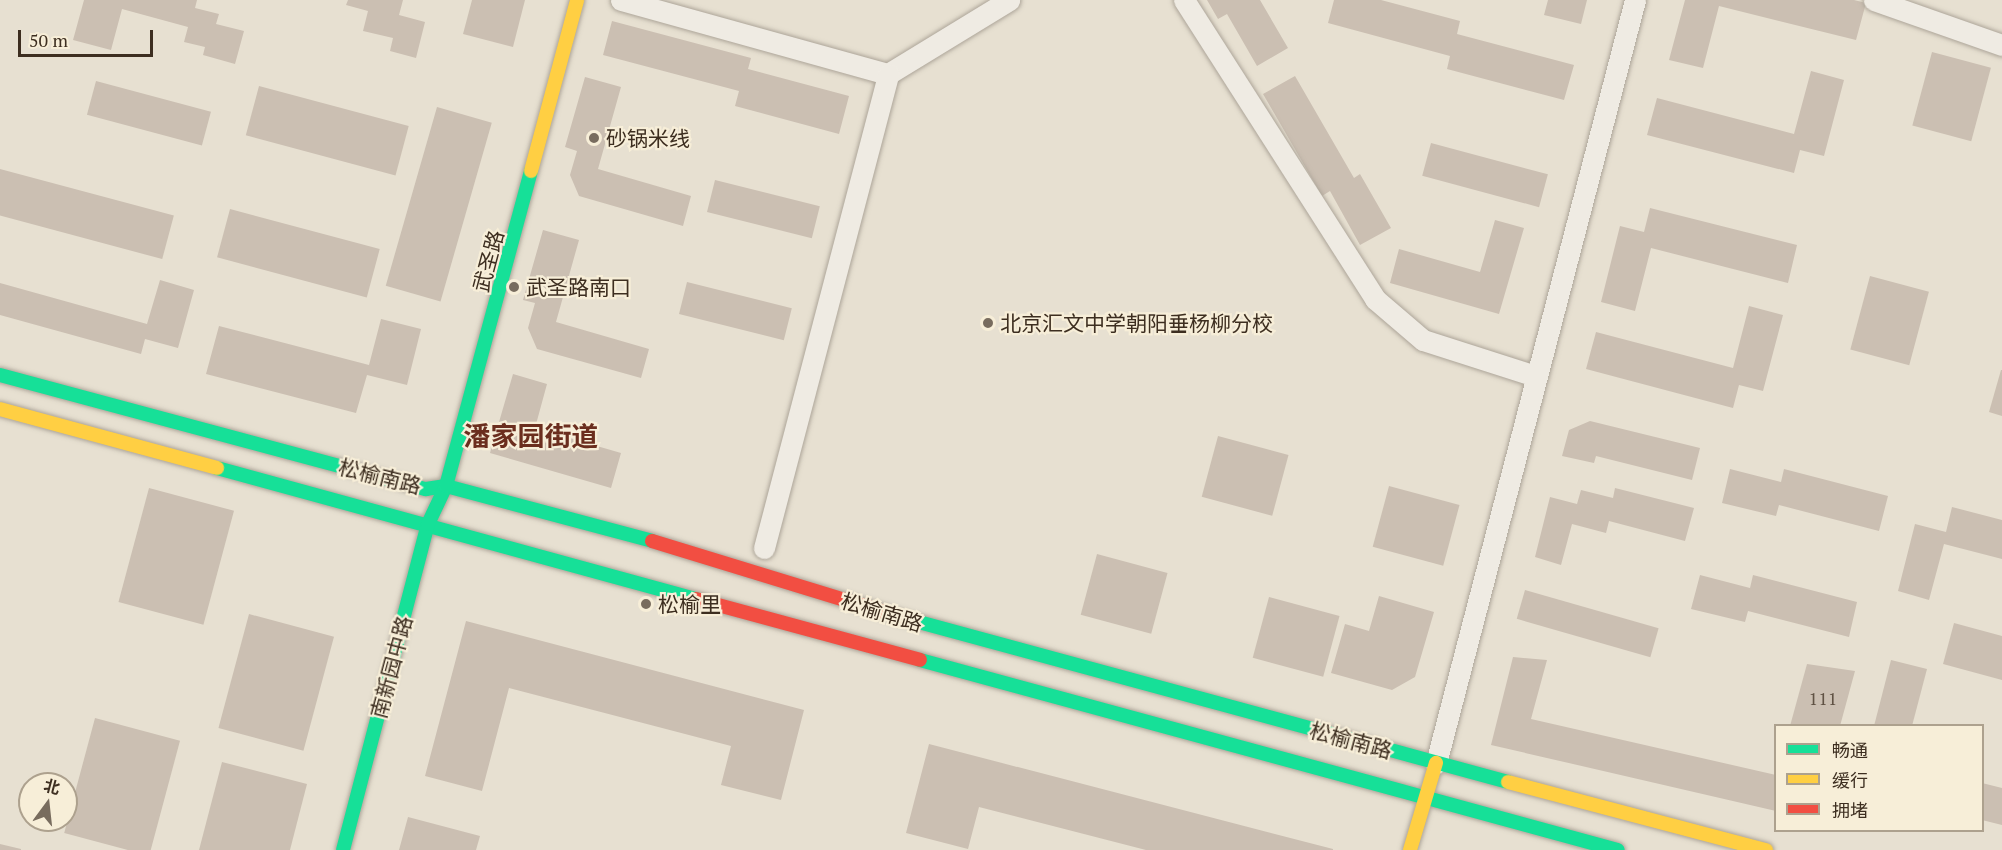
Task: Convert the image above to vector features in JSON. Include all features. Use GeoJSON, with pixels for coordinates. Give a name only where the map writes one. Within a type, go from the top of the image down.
{"type":"FeatureCollection","features":[{"type":"Feature","properties":{"kind":"main road","name":"武圣路"},"geometry":{"type":"LineString","coordinates":[[446,486],[577,0]]}},
{"type":"Feature","properties":{"kind":"main road","name":"松榆南路"},"geometry":{"type":"LineString","coordinates":[[0,375],[426,489],[446,486],[688,550],[1001,648],[1766,850]]}},
{"type":"Feature","properties":{"kind":"main road","name":"松榆南路"},"geometry":{"type":"LineString","coordinates":[[0,409],[1618,850]]}},
{"type":"Feature","properties":{"kind":"main road"},"geometry":{"type":"LineString","coordinates":[[428,524],[426,489],[433,466]]}},
{"type":"Feature","properties":{"kind":"main road","name":"南新园中路"},"geometry":{"type":"LineString","coordinates":[[343,850],[428,524],[446,486]]}},
{"type":"Feature","properties":{"kind":"main road"},"geometry":{"type":"LineString","coordinates":[[1410,850],[1436,763]]}},
{"type":"Feature","properties":{"kind":"street"},"geometry":{"type":"LineString","coordinates":[[621,0],[888,74]]}},
{"type":"Feature","properties":{"kind":"street"},"geometry":{"type":"LineString","coordinates":[[764,548],[888,74],[1009,0]]}},
{"type":"Feature","properties":{"kind":"street"},"geometry":{"type":"LineString","coordinates":[[1184,0],[1375,299],[1423,340],[1535,376]]}},
{"type":"Feature","properties":{"kind":"street"},"geometry":{"type":"LineString","coordinates":[[1436,763],[1535,376],[1635,0]]}},
{"type":"Feature","properties":{"kind":"street"},"geometry":{"type":"LineString","coordinates":[[1874,0],[2002,45]]}},
{"type":"Feature","properties":{"kind":"building"},"geometry":{"type":"Polygon","coordinates":[[[84,0],[197,0],[195,8],[219,14],[216,24],[244,31],[235,64],[203,55],[205,47],[184,42],[188,27],[122,9],[111,50],[73,40],[84,0]]]}},
{"type":"Feature","properties":{"kind":"building"},"geometry":{"type":"Polygon","coordinates":[[[348,0],[403,0],[399,15],[425,22],[416,58],[390,51],[393,38],[363,31],[368,11],[346,5],[348,0]]]}},
{"type":"Feature","properties":{"kind":"building"},"geometry":{"type":"Polygon","coordinates":[[[472,0],[525,0],[513,47],[463,34],[472,0]]]}},
{"type":"Feature","properties":{"kind":"building"},"geometry":{"type":"Polygon","coordinates":[[[1207,0],[1260,0],[1288,48],[1257,66],[1227,14],[1218,19],[1207,0]]]}},
{"type":"Feature","properties":{"kind":"building"},"geometry":{"type":"Polygon","coordinates":[[[1334,0],[1381,0],[1460,21],[1457,34],[1574,65],[1564,100],[1447,69],[1450,56],[1328,23],[1334,0]]]}},
{"type":"Feature","properties":{"kind":"building"},"geometry":{"type":"Polygon","coordinates":[[[1548,0],[1587,0],[1581,24],[1544,15],[1548,0]]]}},
{"type":"Feature","properties":{"kind":"building"},"geometry":{"type":"Polygon","coordinates":[[[1685,0],[1854,0],[1866,3],[1856,40],[1719,6],[1703,68],[1669,60],[1685,0]]]}},
{"type":"Feature","properties":{"kind":"building"},"geometry":{"type":"Polygon","coordinates":[[[612,21],[751,58],[748,69],[849,96],[839,134],[735,106],[739,91],[603,55],[612,21]]]}},
{"type":"Feature","properties":{"kind":"building"},"geometry":{"type":"Polygon","coordinates":[[[1932,52],[1991,68],[1971,141],[1912,125],[1932,52]]]}},
{"type":"Feature","properties":{"kind":"building"},"geometry":{"type":"Polygon","coordinates":[[[1811,71],[1844,80],[1824,156],[1800,150],[1794,173],[1647,135],[1657,98],[1794,134],[1811,71]]]}},
{"type":"Feature","properties":{"kind":"building"},"geometry":{"type":"Polygon","coordinates":[[[1295,76],[1354,178],[1360,174],[1391,228],[1360,245],[1330,191],[1322,196],[1263,94],[1295,76]]]}},
{"type":"Feature","properties":{"kind":"building"},"geometry":{"type":"Polygon","coordinates":[[[585,77],[621,87],[598,169],[691,196],[683,226],[579,196],[570,175],[577,151],[565,147],[585,77]]]}},
{"type":"Feature","properties":{"kind":"building"},"geometry":{"type":"Polygon","coordinates":[[[96,81],[211,112],[202,146],[87,115],[96,81]]]}},
{"type":"Feature","properties":{"kind":"building"},"geometry":{"type":"Polygon","coordinates":[[[259,86],[409,126],[396,175],[246,135],[259,86]]]}},
{"type":"Feature","properties":{"kind":"building"},"geometry":{"type":"Polygon","coordinates":[[[437,107],[492,123],[441,302],[386,286],[437,107]]]}},
{"type":"Feature","properties":{"kind":"building"},"geometry":{"type":"Polygon","coordinates":[[[1431,143],[1548,174],[1539,207],[1422,176],[1431,143]]]}},
{"type":"Feature","properties":{"kind":"building"},"geometry":{"type":"Polygon","coordinates":[[[0,169],[174,216],[162,259],[0,216],[0,169]]]}},
{"type":"Feature","properties":{"kind":"building"},"geometry":{"type":"Polygon","coordinates":[[[715,180],[820,206],[812,238],[707,212],[715,180]]]}},
{"type":"Feature","properties":{"kind":"building"},"geometry":{"type":"Polygon","coordinates":[[[1650,208],[1797,245],[1788,283],[1651,248],[1635,311],[1601,302],[1620,226],[1644,232],[1650,208]]]}},
{"type":"Feature","properties":{"kind":"building"},"geometry":{"type":"Polygon","coordinates":[[[230,209],[380,249],[367,297],[217,257],[230,209]]]}},
{"type":"Feature","properties":{"kind":"building"},"geometry":{"type":"Polygon","coordinates":[[[1495,220],[1524,228],[1499,314],[1390,283],[1399,249],[1480,272],[1495,220]]]}},
{"type":"Feature","properties":{"kind":"building"},"geometry":{"type":"Polygon","coordinates":[[[543,230],[579,240],[556,322],[649,349],[641,378],[537,349],[528,328],[535,303],[523,300],[543,230]]]}},
{"type":"Feature","properties":{"kind":"building"},"geometry":{"type":"Polygon","coordinates":[[[1870,276],[1929,292],[1909,365],[1850,349],[1870,276]]]}},
{"type":"Feature","properties":{"kind":"building"},"geometry":{"type":"Polygon","coordinates":[[[160,280],[194,290],[178,348],[145,339],[141,354],[0,315],[0,283],[147,324],[160,280]]]}},
{"type":"Feature","properties":{"kind":"building"},"geometry":{"type":"Polygon","coordinates":[[[687,282],[792,308],[784,340],[679,314],[687,282]]]}},
{"type":"Feature","properties":{"kind":"building"},"geometry":{"type":"Polygon","coordinates":[[[1749,306],[1783,315],[1763,391],[1739,385],[1733,408],[1586,369],[1596,332],[1733,368],[1749,306]]]}},
{"type":"Feature","properties":{"kind":"building"},"geometry":{"type":"Polygon","coordinates":[[[381,319],[421,329],[407,385],[367,375],[356,413],[206,374],[219,326],[369,365],[381,319]]]}},
{"type":"Feature","properties":{"kind":"building"},"geometry":{"type":"Polygon","coordinates":[[[2002,370],[2002,416],[1989,412],[2002,370]]]}},
{"type":"Feature","properties":{"kind":"building"},"geometry":{"type":"Polygon","coordinates":[[[513,374],[547,384],[535,428],[621,453],[611,488],[490,453],[513,374]]]}},
{"type":"Feature","properties":{"kind":"building"},"geometry":{"type":"Polygon","coordinates":[[[1590,421],[1700,448],[1692,480],[1596,456],[1594,463],[1562,456],[1569,430],[1590,421]]]}},
{"type":"Feature","properties":{"kind":"building"},"geometry":{"type":"Polygon","coordinates":[[[1218,436],[1289,455],[1272,516],[1202,497],[1218,436]]]}},
{"type":"Feature","properties":{"kind":"building"},"geometry":{"type":"Polygon","coordinates":[[[1730,469],[1781,482],[1784,469],[1888,496],[1879,531],[1779,505],[1776,516],[1722,503],[1730,469]]]}},
{"type":"Feature","properties":{"kind":"building"},"geometry":{"type":"Polygon","coordinates":[[[1389,486],[1460,505],[1443,566],[1373,547],[1389,486]]]}},
{"type":"Feature","properties":{"kind":"building"},"geometry":{"type":"Polygon","coordinates":[[[149,488],[234,511],[203,625],[118,602],[149,488]]]}},
{"type":"Feature","properties":{"kind":"building"},"geometry":{"type":"Polygon","coordinates":[[[1615,488],[1694,508],[1685,541],[1609,521],[1606,533],[1572,524],[1561,565],[1535,557],[1550,497],[1577,504],[1581,490],[1613,498],[1615,488]]]}},
{"type":"Feature","properties":{"kind":"building"},"geometry":{"type":"Polygon","coordinates":[[[1952,507],[2002,520],[2002,559],[1944,544],[1929,600],[1898,591],[1915,524],[1946,532],[1952,507]]]}},
{"type":"Feature","properties":{"kind":"building"},"geometry":{"type":"Polygon","coordinates":[[[1097,554],[1168,573],[1151,634],[1081,615],[1097,554]]]}},
{"type":"Feature","properties":{"kind":"building"},"geometry":{"type":"Polygon","coordinates":[[[1700,575],[1750,588],[1753,575],[1857,602],[1849,637],[1748,611],[1745,622],[1691,609],[1700,575]]]}},
{"type":"Feature","properties":{"kind":"building"},"geometry":{"type":"Polygon","coordinates":[[[1525,590],[1659,628],[1650,657],[1517,619],[1525,590]]]}},
{"type":"Feature","properties":{"kind":"building"},"geometry":{"type":"Polygon","coordinates":[[[1379,596],[1434,612],[1415,677],[1392,690],[1331,673],[1345,624],[1369,631],[1379,596]]]}},
{"type":"Feature","properties":{"kind":"building"},"geometry":{"type":"Polygon","coordinates":[[[1269,597],[1340,616],[1323,677],[1253,658],[1269,597]]]}},
{"type":"Feature","properties":{"kind":"building"},"geometry":{"type":"Polygon","coordinates":[[[249,614],[334,637],[303,751],[218,728],[249,614]]]}},
{"type":"Feature","properties":{"kind":"building"},"geometry":{"type":"Polygon","coordinates":[[[466,621],[804,710],[781,800],[721,785],[731,746],[509,688],[482,791],[425,776],[466,621]]]}},
{"type":"Feature","properties":{"kind":"building"},"geometry":{"type":"Polygon","coordinates":[[[1954,623],[2002,636],[2002,680],[1943,664],[1954,623]]]}},
{"type":"Feature","properties":{"kind":"building"},"geometry":{"type":"Polygon","coordinates":[[[1513,657],[1547,660],[1531,719],[1774,775],[1774,811],[1491,745],[1513,657]]]}},
{"type":"Feature","properties":{"kind":"building"},"geometry":{"type":"Polygon","coordinates":[[[1891,660],[1927,669],[1913,724],[1875,724],[1891,660]]]}},
{"type":"Feature","properties":{"kind":"building"},"geometry":{"type":"Polygon","coordinates":[[[1807,664],[1855,671],[1841,724],[1791,724],[1807,664]]]}},
{"type":"Feature","properties":{"kind":"building"},"geometry":{"type":"Polygon","coordinates":[[[95,718],[180,741],[151,850],[128,850],[64,833],[78,832],[78,781],[95,718]]]}},
{"type":"Feature","properties":{"kind":"building"},"geometry":{"type":"Polygon","coordinates":[[[929,744],[1333,850],[1146,850],[979,807],[968,849],[906,833],[929,744]]]}},
{"type":"Feature","properties":{"kind":"building"},"geometry":{"type":"Polygon","coordinates":[[[222,762],[307,784],[290,850],[199,850],[222,762]]]}},
{"type":"Feature","properties":{"kind":"building"},"geometry":{"type":"Polygon","coordinates":[[[1984,784],[2002,788],[2002,825],[1984,820],[1984,784]]]}},
{"type":"Feature","properties":{"kind":"building"},"geometry":{"type":"Polygon","coordinates":[[[408,817],[480,836],[476,850],[399,850],[408,817]]]}},
{"type":"Feature","properties":{"kind":"building"},"geometry":{"type":"Polygon","coordinates":[[[0,844],[21,849],[21,850],[0,850],[0,844]]]}},
{"type":"Feature","properties":{"kind":"traffic: fast"},"geometry":{"type":"LineString","coordinates":[[343,850],[428,524],[446,486],[531,171]]}},
{"type":"Feature","properties":{"kind":"traffic: fast"},"geometry":{"type":"LineString","coordinates":[[0,375],[426,489],[446,486],[652,541]]}},
{"type":"Feature","properties":{"kind":"traffic: fast"},"geometry":{"type":"LineString","coordinates":[[217,468],[696,599]]}},
{"type":"Feature","properties":{"kind":"traffic: fast"},"geometry":{"type":"LineString","coordinates":[[904,618],[1508,782]]}},
{"type":"Feature","properties":{"kind":"traffic: fast"},"geometry":{"type":"LineString","coordinates":[[920,660],[1618,850]]}},
{"type":"Feature","properties":{"kind":"traffic: slow"},"geometry":{"type":"LineString","coordinates":[[531,171],[577,0]]}},
{"type":"Feature","properties":{"kind":"traffic: slow"},"geometry":{"type":"LineString","coordinates":[[0,409],[217,468]]}},
{"type":"Feature","properties":{"kind":"traffic: slow"},"geometry":{"type":"LineString","coordinates":[[1410,850],[1436,763]]}},
{"type":"Feature","properties":{"kind":"traffic: slow"},"geometry":{"type":"LineString","coordinates":[[1508,782],[1766,850]]}},
{"type":"Feature","properties":{"kind":"traffic: jam"},"geometry":{"type":"LineString","coordinates":[[652,541],[904,618]]}},
{"type":"Feature","properties":{"kind":"traffic: jam"},"geometry":{"type":"LineString","coordinates":[[696,599],[920,660]]}},
{"type":"Feature","properties":{"kind":"place","name":"砂锅米线"},"geometry":{"type":"Point","coordinates":[594,138]}},
{"type":"Feature","properties":{"kind":"place","name":"武圣路南口"},"geometry":{"type":"Point","coordinates":[514,287]}},
{"type":"Feature","properties":{"kind":"place","name":"北京汇文中学朝阳垂杨柳分校"},"geometry":{"type":"Point","coordinates":[988,323]}},
{"type":"Feature","properties":{"kind":"place","name":"松榆里"},"geometry":{"type":"Point","coordinates":[646,604]}},
{"type":"Feature","properties":{"kind":"district","name":"潘家园街道"},"geometry":{"type":"Point","coordinates":[531,437]}}]}
